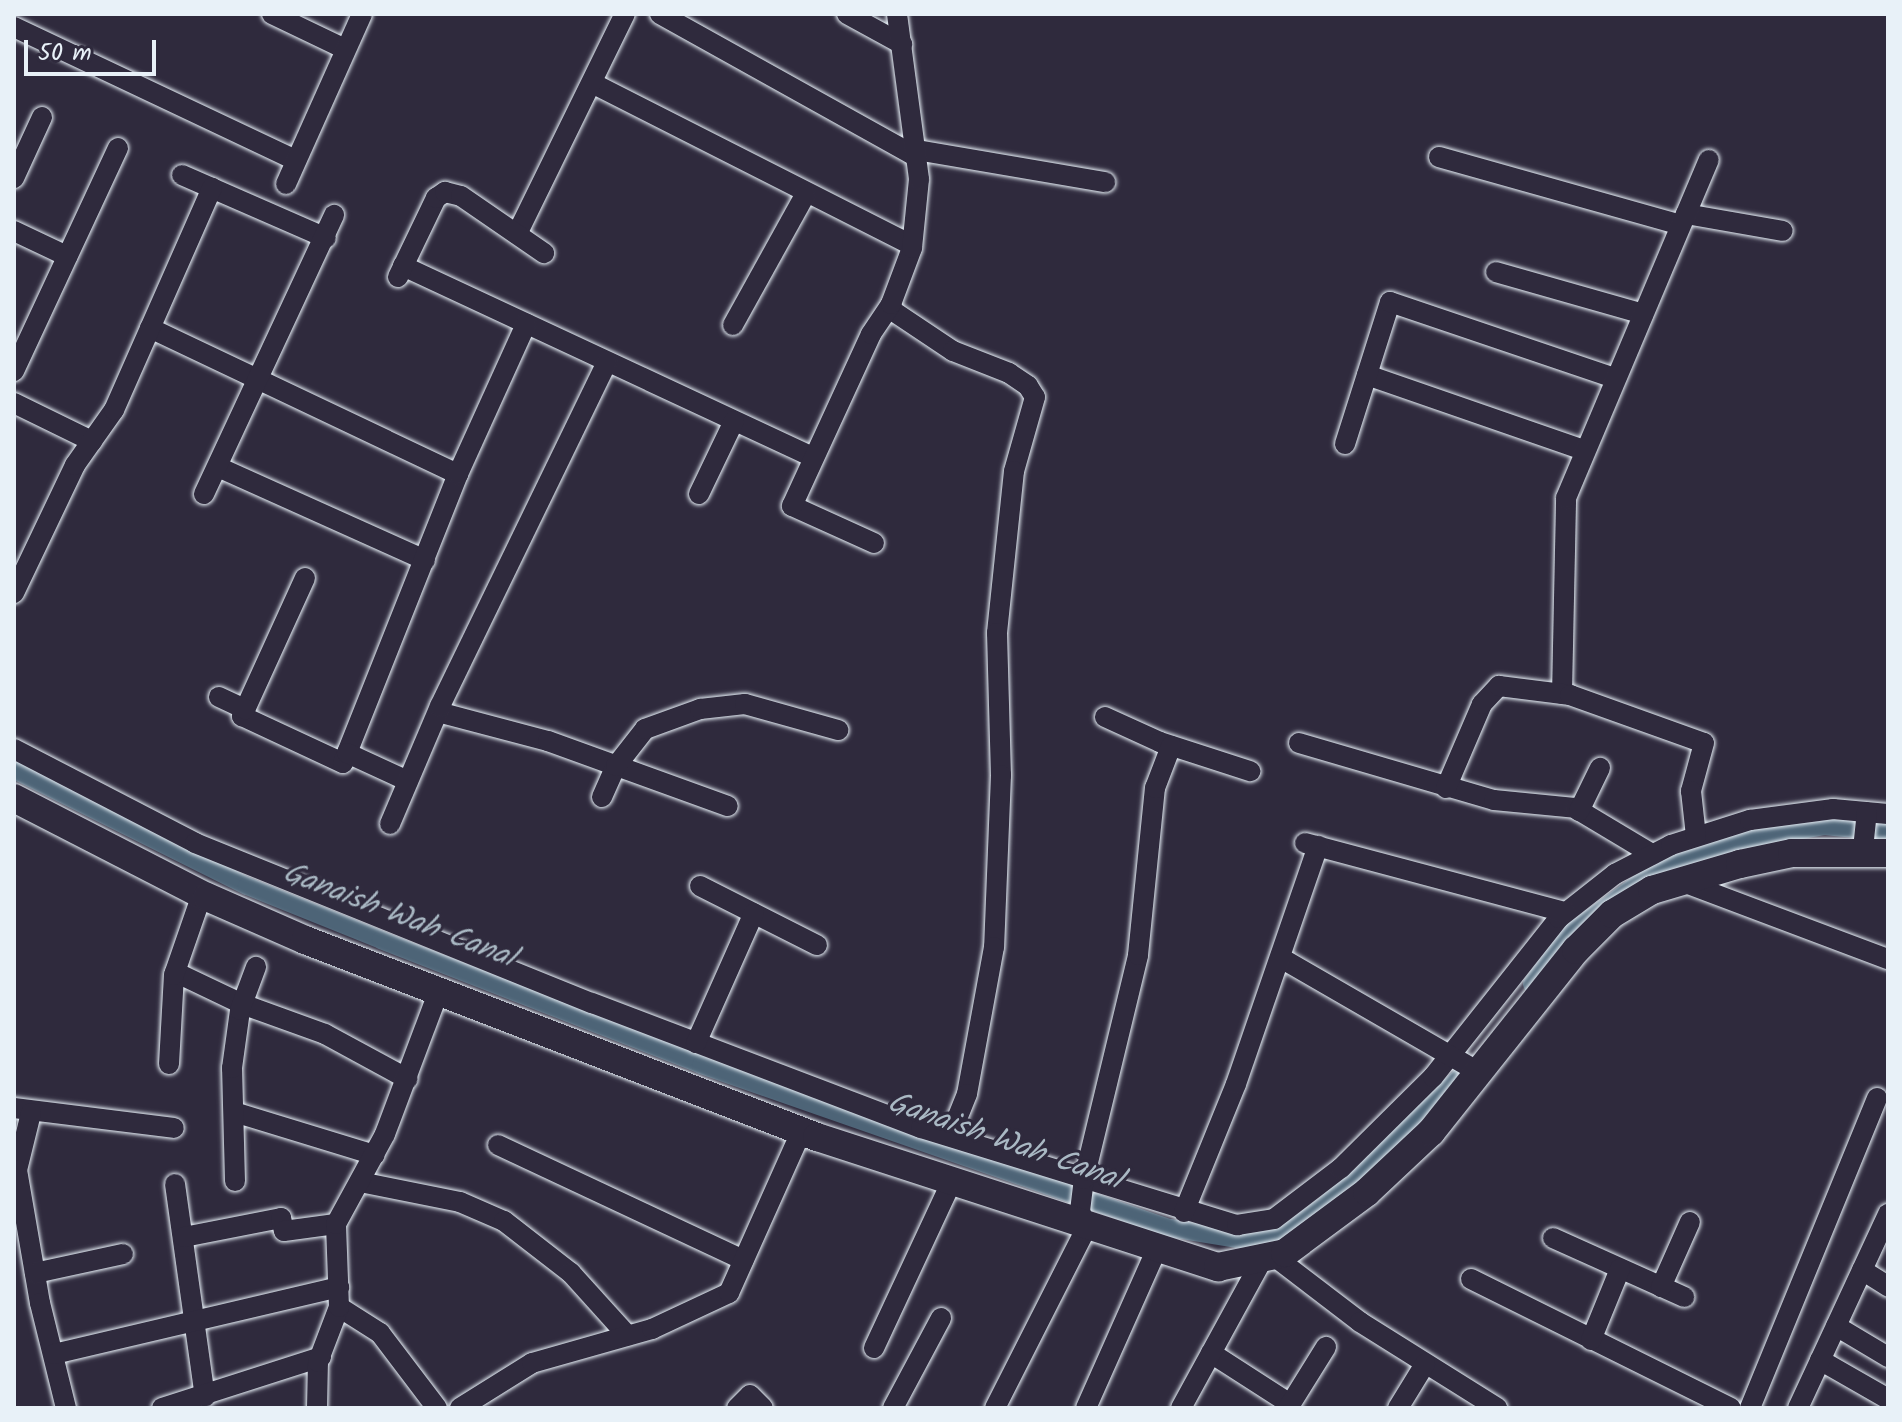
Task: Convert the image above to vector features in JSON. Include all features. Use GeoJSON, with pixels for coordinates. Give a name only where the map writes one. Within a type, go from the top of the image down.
{"type":"FeatureCollection","features":[{"type":"Feature","properties":{"kind":"street"},"geometry":{"type":"LineString","coordinates":[[272,14],[308,22],[345,49]]}},
{"type":"Feature","properties":{"kind":"street"},"geometry":{"type":"LineString","coordinates":[[286,184],[362,14]]}},
{"type":"Feature","properties":{"kind":"street"},"geometry":{"type":"LineString","coordinates":[[517,234],[625,14]]}},
{"type":"Feature","properties":{"kind":"street"},"geometry":{"type":"LineString","coordinates":[[660,14],[917,153],[1105,182]]}},
{"type":"Feature","properties":{"kind":"street"},"geometry":{"type":"LineString","coordinates":[[847,14],[902,44]]}},
{"type":"Feature","properties":{"kind":"street"},"geometry":{"type":"LineString","coordinates":[[874,543],[792,506],[871,334],[891,304],[912,245],[917,153],[897,14]]}},
{"type":"Feature","properties":{"kind":"street"},"geometry":{"type":"LineString","coordinates":[[14,27],[296,160]]}},
{"type":"Feature","properties":{"kind":"street"},"geometry":{"type":"LineString","coordinates":[[592,83],[805,195],[912,245]]}},
{"type":"Feature","properties":{"kind":"street"},"geometry":{"type":"LineString","coordinates":[[14,178],[42,117]]}},
{"type":"Feature","properties":{"kind":"street"},"geometry":{"type":"LineString","coordinates":[[14,371],[118,148]]}},
{"type":"Feature","properties":{"kind":"street"},"geometry":{"type":"LineString","coordinates":[[1439,157],[1684,219],[1783,231]]}},
{"type":"Feature","properties":{"kind":"street"},"geometry":{"type":"LineString","coordinates":[[1562,694],[1566,498],[1709,160]]}},
{"type":"Feature","properties":{"kind":"street"},"geometry":{"type":"LineString","coordinates":[[182,175],[326,238]]}},
{"type":"Feature","properties":{"kind":"street"},"geometry":{"type":"LineString","coordinates":[[14,593],[92,441],[114,410],[212,188]]}},
{"type":"Feature","properties":{"kind":"street"},"geometry":{"type":"LineString","coordinates":[[544,253],[461,196],[445,192],[436,198],[401,272],[526,324],[813,457]]}},
{"type":"Feature","properties":{"kind":"street"},"geometry":{"type":"LineString","coordinates":[[733,325],[805,195]]}},
{"type":"Feature","properties":{"kind":"street"},"geometry":{"type":"LineString","coordinates":[[204,494],[326,238],[334,215]]}},
{"type":"Feature","properties":{"kind":"street"},"geometry":{"type":"LineString","coordinates":[[14,231],[67,256]]}},
{"type":"Feature","properties":{"kind":"street"},"geometry":{"type":"LineString","coordinates":[[1496,272],[1643,314]]}},
{"type":"Feature","properties":{"kind":"street"},"geometry":{"type":"LineString","coordinates":[[1345,444],[1390,302],[1615,378]]}},
{"type":"Feature","properties":{"kind":"street"},"geometry":{"type":"LineString","coordinates":[[891,304],[893,311],[953,351],[1009,373],[1028,386],[1035,397],[1014,471],[997,633],[1001,775],[994,947],[967,1094],[956,1121],[958,1137]]}},
{"type":"Feature","properties":{"kind":"street"},"geometry":{"type":"LineString","coordinates":[[305,578],[242,716],[343,763],[458,474],[526,324]]}},
{"type":"Feature","properties":{"kind":"street"},"geometry":{"type":"LineString","coordinates":[[150,328],[458,474]]}},
{"type":"Feature","properties":{"kind":"street"},"geometry":{"type":"LineString","coordinates":[[390,824],[438,712],[607,362]]}},
{"type":"Feature","properties":{"kind":"street"},"geometry":{"type":"LineString","coordinates":[[1367,375],[1584,450]]}},
{"type":"Feature","properties":{"kind":"street"},"geometry":{"type":"LineString","coordinates":[[14,403],[92,441]]}},
{"type":"Feature","properties":{"kind":"street"},"geometry":{"type":"LineString","coordinates":[[699,494],[734,421]]}},
{"type":"Feature","properties":{"kind":"street"},"geometry":{"type":"LineString","coordinates":[[218,467],[425,560]]}},
{"type":"Feature","properties":{"kind":"street"},"geometry":{"type":"LineString","coordinates":[[1446,788],[1482,704],[1499,686],[1562,694],[1704,743],[1691,791],[1696,836]]}},
{"type":"Feature","properties":{"kind":"street"},"geometry":{"type":"LineString","coordinates":[[219,697],[245,709]]}},
{"type":"Feature","properties":{"kind":"street"},"geometry":{"type":"LineString","coordinates":[[602,797],[616,766],[645,729],[700,709],[745,704],[838,730]]}},
{"type":"Feature","properties":{"kind":"street"},"geometry":{"type":"LineString","coordinates":[[438,712],[616,766],[728,806]]}},
{"type":"Feature","properties":{"kind":"street"},"geometry":{"type":"LineString","coordinates":[[1105,717],[1171,746],[1250,771]]}},
{"type":"Feature","properties":{"kind":"street"},"geometry":{"type":"LineString","coordinates":[[1299,743],[1446,788],[1579,811],[1652,854]]}},
{"type":"Feature","properties":{"kind":"street"},"geometry":{"type":"LineString","coordinates":[[995,1408],[1084,1219],[1084,1182],[1138,955],[1155,788],[1171,746]]}},
{"type":"Feature","properties":{"kind":"street"},"geometry":{"type":"LineString","coordinates":[[14,749],[195,843],[696,1043],[1084,1182],[1237,1225],[1274,1219],[1467,1064],[1612,914],[1680,881],[1870,835],[1888,814]]}},
{"type":"Feature","properties":{"kind":"street"},"geometry":{"type":"LineString","coordinates":[[347,753],[408,781]]}},
{"type":"Feature","properties":{"kind":"street"},"geometry":{"type":"LineString","coordinates":[[1579,811],[1600,768]]}},
{"type":"Feature","properties":{"kind":"street"},"geometry":{"type":"LineString","coordinates":[[14,798],[202,894],[439,990],[802,1130],[952,1181],[1084,1219],[1156,1251],[1218,1267],[1268,1259],[1497,1408]]}},
{"type":"Feature","properties":{"kind":"street"},"geometry":{"type":"LineString","coordinates":[[1181,1408],[1268,1259],[1367,1192],[1431,1132],[1467,1064],[1565,912],[1615,874],[1696,836],[1790,814],[1870,835]]}},
{"type":"Feature","properties":{"kind":"street"},"geometry":{"type":"LineString","coordinates":[[1184,1212],[1281,958],[1311,845],[1565,912]]}},
{"type":"Feature","properties":{"kind":"street"},"geometry":{"type":"LineString","coordinates":[[1680,881],[1888,959]]}},
{"type":"Feature","properties":{"kind":"street"},"geometry":{"type":"LineString","coordinates":[[700,886],[817,945]]}},
{"type":"Feature","properties":{"kind":"street"},"geometry":{"type":"LineString","coordinates":[[169,1064],[175,972],[202,894]]}},
{"type":"Feature","properties":{"kind":"street"},"geometry":{"type":"LineString","coordinates":[[696,1043],[754,913]]}},
{"type":"Feature","properties":{"kind":"street"},"geometry":{"type":"LineString","coordinates":[[1281,958],[1467,1064]]}},
{"type":"Feature","properties":{"kind":"street"},"geometry":{"type":"LineString","coordinates":[[235,1181],[232,1068],[242,1004],[256,967]]}},
{"type":"Feature","properties":{"kind":"street"},"geometry":{"type":"LineString","coordinates":[[175,972],[242,1004],[325,1034],[408,1079]]}},
{"type":"Feature","properties":{"kind":"street"},"geometry":{"type":"LineString","coordinates":[[317,1408],[321,1357],[339,1297],[336,1224],[375,1155],[408,1079],[439,990]]}},
{"type":"Feature","properties":{"kind":"street"},"geometry":{"type":"LineString","coordinates":[[1750,1408],[1877,1098]]}},
{"type":"Feature","properties":{"kind":"street"},"geometry":{"type":"LineString","coordinates":[[66,1408],[35,1273],[17,1170],[23,1110],[174,1128]]}},
{"type":"Feature","properties":{"kind":"street"},"geometry":{"type":"LineString","coordinates":[[234,1112],[375,1155]]}},
{"type":"Feature","properties":{"kind":"street"},"geometry":{"type":"LineString","coordinates":[[460,1408],[532,1363],[627,1335],[729,1293],[802,1130]]}},
{"type":"Feature","properties":{"kind":"street"},"geometry":{"type":"LineString","coordinates":[[498,1145],[743,1260]]}},
{"type":"Feature","properties":{"kind":"street"},"geometry":{"type":"LineString","coordinates":[[874,1348],[952,1181]]}},
{"type":"Feature","properties":{"kind":"street"},"geometry":{"type":"LineString","coordinates":[[360,1182],[460,1202],[504,1221],[571,1273],[627,1335]]}},
{"type":"Feature","properties":{"kind":"street"},"geometry":{"type":"LineString","coordinates":[[175,1184],[198,1320],[205,1397]]}},
{"type":"Feature","properties":{"kind":"street"},"geometry":{"type":"LineString","coordinates":[[1798,1408],[1888,1214]]}},
{"type":"Feature","properties":{"kind":"street"},"geometry":{"type":"LineString","coordinates":[[184,1237],[281,1218],[284,1231],[336,1224]]}},
{"type":"Feature","properties":{"kind":"street"},"geometry":{"type":"LineString","coordinates":[[1661,1287],[1690,1222]]}},
{"type":"Feature","properties":{"kind":"street"},"geometry":{"type":"LineString","coordinates":[[1553,1238],[1684,1297]]}},
{"type":"Feature","properties":{"kind":"street"},"geometry":{"type":"LineString","coordinates":[[1086,1408],[1156,1251]]}},
{"type":"Feature","properties":{"kind":"street"},"geometry":{"type":"LineString","coordinates":[[35,1273],[123,1254]]}},
{"type":"Feature","properties":{"kind":"street"},"geometry":{"type":"LineString","coordinates":[[1591,1340],[1620,1269]]}},
{"type":"Feature","properties":{"kind":"street"},"geometry":{"type":"LineString","coordinates":[[1862,1270],[1888,1286]]}},
{"type":"Feature","properties":{"kind":"street"},"geometry":{"type":"LineString","coordinates":[[1471,1279],[1731,1408]]}},
{"type":"Feature","properties":{"kind":"street"},"geometry":{"type":"LineString","coordinates":[[54,1354],[198,1320],[339,1297]]}},
{"type":"Feature","properties":{"kind":"street"},"geometry":{"type":"LineString","coordinates":[[339,1297],[380,1333],[437,1408]]}},
{"type":"Feature","properties":{"kind":"street"},"geometry":{"type":"LineString","coordinates":[[893,1408],[941,1318]]}},
{"type":"Feature","properties":{"kind":"street"},"geometry":{"type":"LineString","coordinates":[[1836,1326],[1888,1357]]}},
{"type":"Feature","properties":{"kind":"street"},"geometry":{"type":"LineString","coordinates":[[1211,1353],[1289,1406],[1326,1347]]}},
{"type":"Feature","properties":{"kind":"street"},"geometry":{"type":"LineString","coordinates":[[162,1408],[205,1397],[321,1357]]}},
{"type":"Feature","properties":{"kind":"street"},"geometry":{"type":"LineString","coordinates":[[1820,1360],[1888,1399]]}},
{"type":"Feature","properties":{"kind":"street"},"geometry":{"type":"LineString","coordinates":[[1398,1408],[1425,1364]]}},
{"type":"Feature","properties":{"kind":"street"},"geometry":{"type":"LineString","coordinates":[[737,1408],[750,1395],[763,1408]]}},
{"type":"Feature","properties":{"kind":"waterway","name":"Ganaish Wah Canal"},"geometry":{"type":"LineString","coordinates":[[14,770],[247,886],[381,940],[701,1065],[1170,1228],[1238,1239],[1262,1239],[1291,1230],[1326,1204],[1460,1077]]}},
{"type":"Feature","properties":{"kind":"waterway","name":"Ganaish Wah Canal"},"geometry":{"type":"LineString","coordinates":[[1532,984],[1571,932],[1657,870],[1738,841],[1824,826],[1888,832]]}}]}
